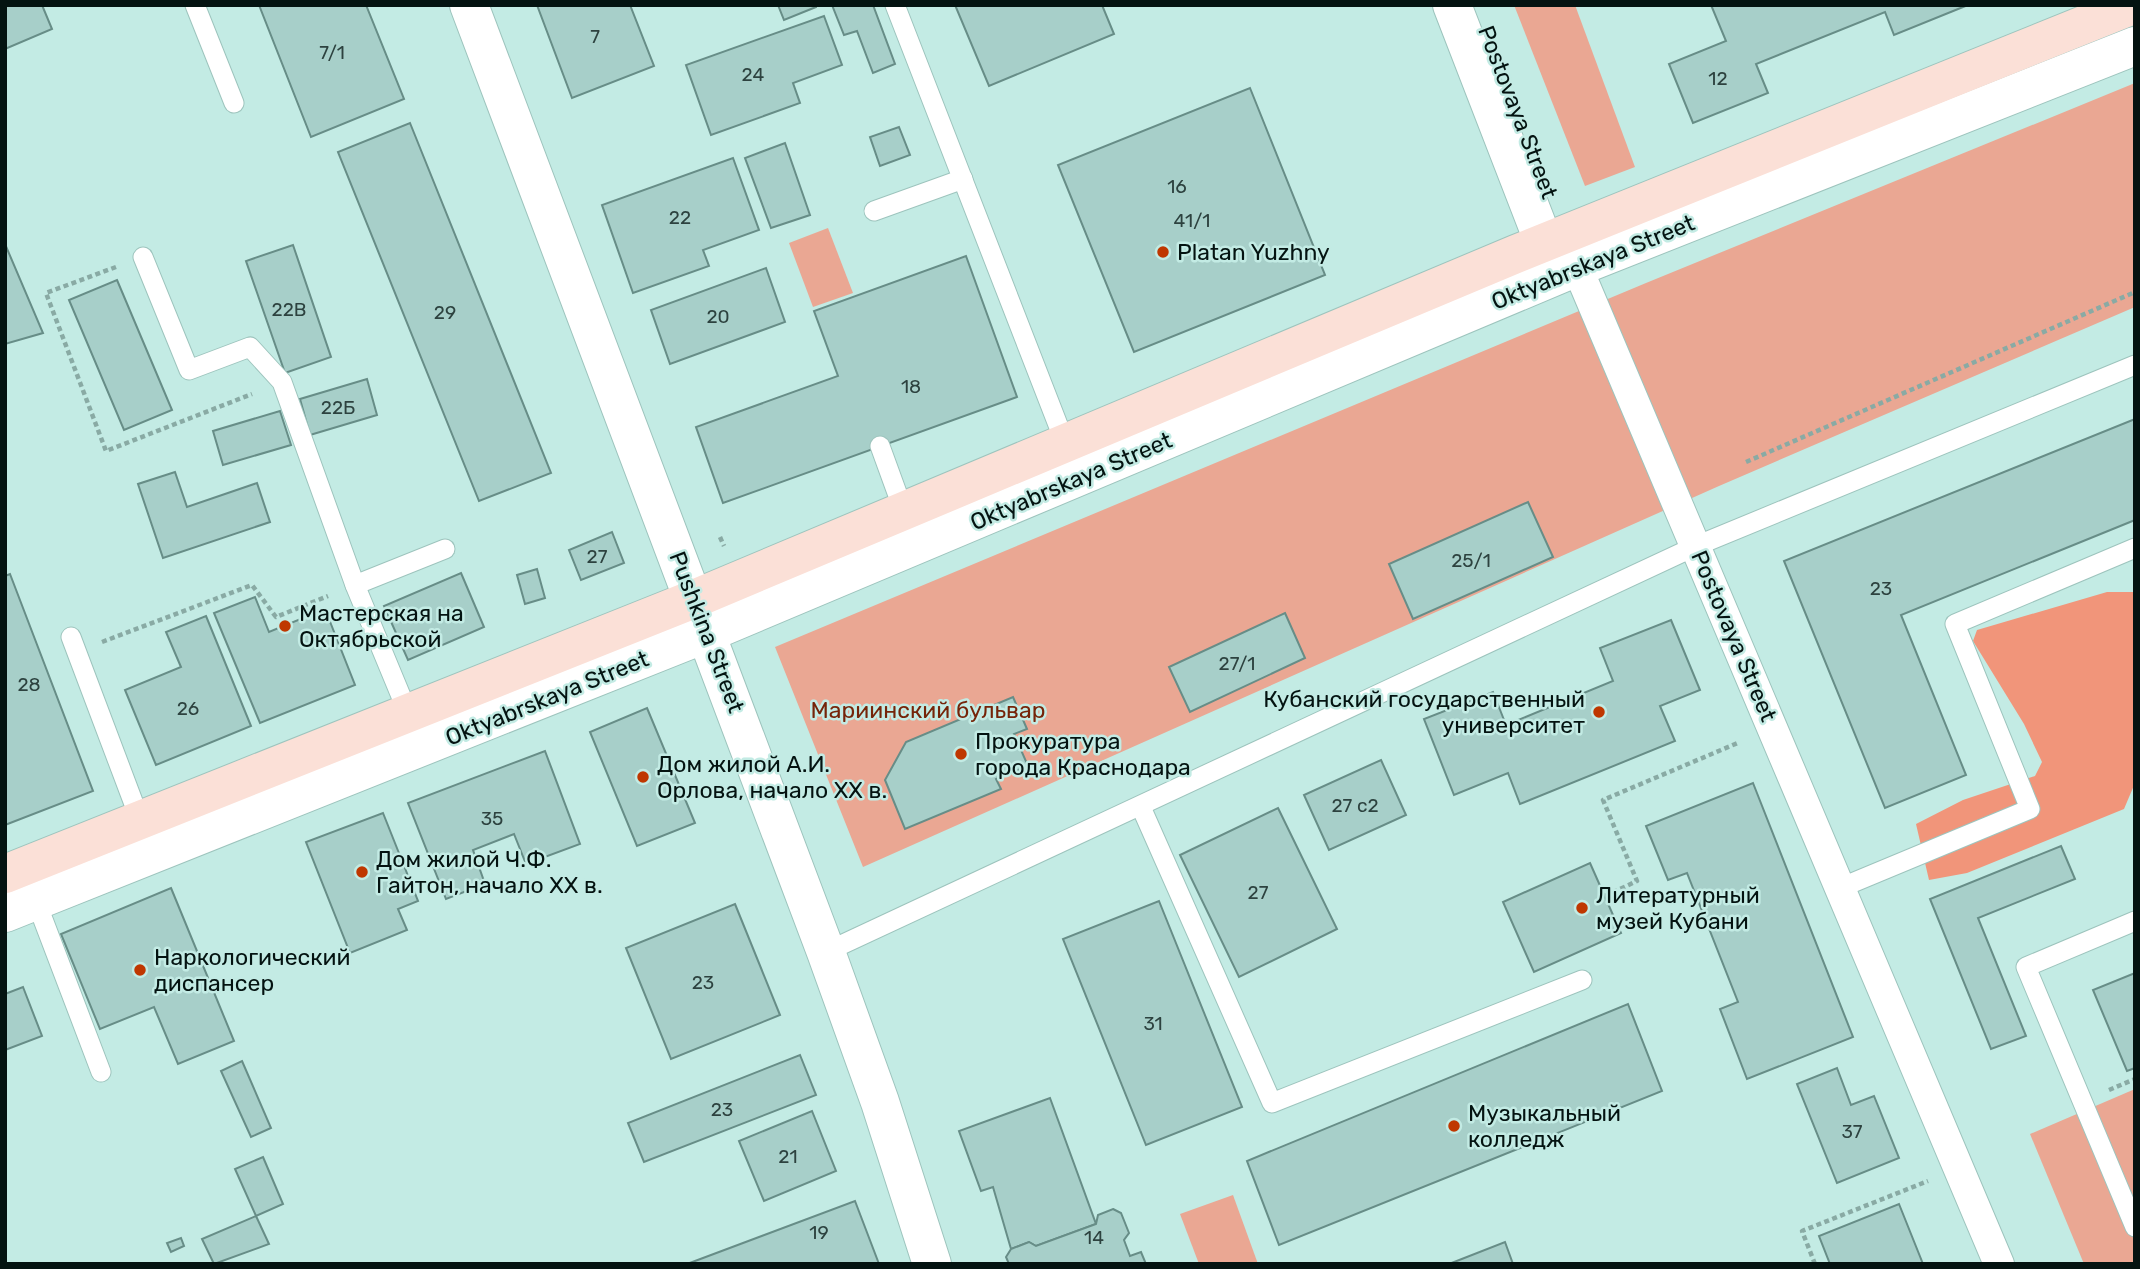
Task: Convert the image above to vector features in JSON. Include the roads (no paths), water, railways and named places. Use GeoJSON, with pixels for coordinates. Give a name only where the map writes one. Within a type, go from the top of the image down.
{"type":"FeatureCollection","features":[{"type":"Feature","properties":{"kind":"main road","name":"Oktyabrskaya Street"},"geometry":{"type":"LineString","coordinates":[[5,874],[408,713],[701,616],[904,512],[1072,462],[1560,255],[2133,5]]}},
{"type":"Feature","properties":{"kind":"street","name":"Pushkina Street"},"geometry":{"type":"LineString","coordinates":[[469,5],[827,952],[932,1264]]}},
{"type":"Feature","properties":{"kind":"street","name":"Postovaya Street"},"geometry":{"type":"LineString","coordinates":[[1452,5],[1560,255],[1696,546],[1999,1264]]}},
{"type":"Feature","properties":{"kind":"street","name":"Postovaya Street"},"geometry":{"type":"LineString","coordinates":[[1476,5],[1560,255]]}},
{"type":"Feature","properties":{"kind":"street","name":"Oktyabrskaya Street"},"geometry":{"type":"LineString","coordinates":[[1560,255],[2135,46]]}},
{"type":"Feature","properties":{"kind":"street","name":"Oktyabrskaya Street"},"geometry":{"type":"LineString","coordinates":[[20,907],[701,616],[1072,462]]}},
{"type":"Feature","properties":{"kind":"lane"},"geometry":{"type":"LineString","coordinates":[[195,5],[234,103]]}},
{"type":"Feature","properties":{"kind":"lane"},"geometry":{"type":"LineString","coordinates":[[895,5],[1072,462]]}},
{"type":"Feature","properties":{"kind":"lane"},"geometry":{"type":"LineString","coordinates":[[874,211],[962,179]]}},
{"type":"Feature","properties":{"kind":"lane"},"geometry":{"type":"LineString","coordinates":[[143,257],[189,370],[250,347],[282,382],[355,585],[408,713]]}},
{"type":"Feature","properties":{"kind":"lane"},"geometry":{"type":"LineString","coordinates":[[827,952],[1696,546],[2135,365]]}},
{"type":"Feature","properties":{"kind":"lane"},"geometry":{"type":"LineString","coordinates":[[880,446],[904,512]]}},
{"type":"Feature","properties":{"kind":"lane"},"geometry":{"type":"LineString","coordinates":[[1840,888],[2030,809],[1955,624],[2135,548]]}},
{"type":"Feature","properties":{"kind":"lane"},"geometry":{"type":"LineString","coordinates":[[355,585],[445,549]]}},
{"type":"Feature","properties":{"kind":"lane"},"geometry":{"type":"LineString","coordinates":[[74,644],[140,820]]}},
{"type":"Feature","properties":{"kind":"lane"},"geometry":{"type":"LineString","coordinates":[[1141,807],[1272,1104],[1582,980]]}},
{"type":"Feature","properties":{"kind":"lane"},"geometry":{"type":"LineString","coordinates":[[20,907],[102,1072]]}},
{"type":"Feature","properties":{"kind":"lane"},"geometry":{"type":"LineString","coordinates":[[2135,920],[2026,967],[2135,1227]]}},
{"type":"Feature","properties":{"kind":"place","name":"Platan Yuzhny"},"geometry":{"type":"Point","coordinates":[1163,252]}},
{"type":"Feature","properties":{"kind":"place","name":"Мастерская на Октябрьской"},"geometry":{"type":"Point","coordinates":[285,626]}},
{"type":"Feature","properties":{"kind":"place","name":"Кубанский государственный университет"},"geometry":{"type":"Point","coordinates":[1599,712]}},
{"type":"Feature","properties":{"kind":"place","name":"Прокуратура города Краснодара"},"geometry":{"type":"Point","coordinates":[961,754]}},
{"type":"Feature","properties":{"kind":"place","name":"Дом жилой А.И. Орлова, начало XX в."},"geometry":{"type":"Point","coordinates":[643,777]}},
{"type":"Feature","properties":{"kind":"place","name":"Дом жилой Ч.Ф. Гайтон, начало XX в."},"geometry":{"type":"Point","coordinates":[362,872]}},
{"type":"Feature","properties":{"kind":"place","name":"Литературный музей Кубани"},"geometry":{"type":"Point","coordinates":[1582,908]}},
{"type":"Feature","properties":{"kind":"place","name":"Наркологический диспансер"},"geometry":{"type":"Point","coordinates":[140,970]}},
{"type":"Feature","properties":{"kind":"place","name":"Музыкальный колледж"},"geometry":{"type":"Point","coordinates":[1454,1126]}},
{"type":"Feature","properties":{"kind":"park label","name":"Мариинский бульвар"},"geometry":{"type":"Point","coordinates":[928,710]}}]}
